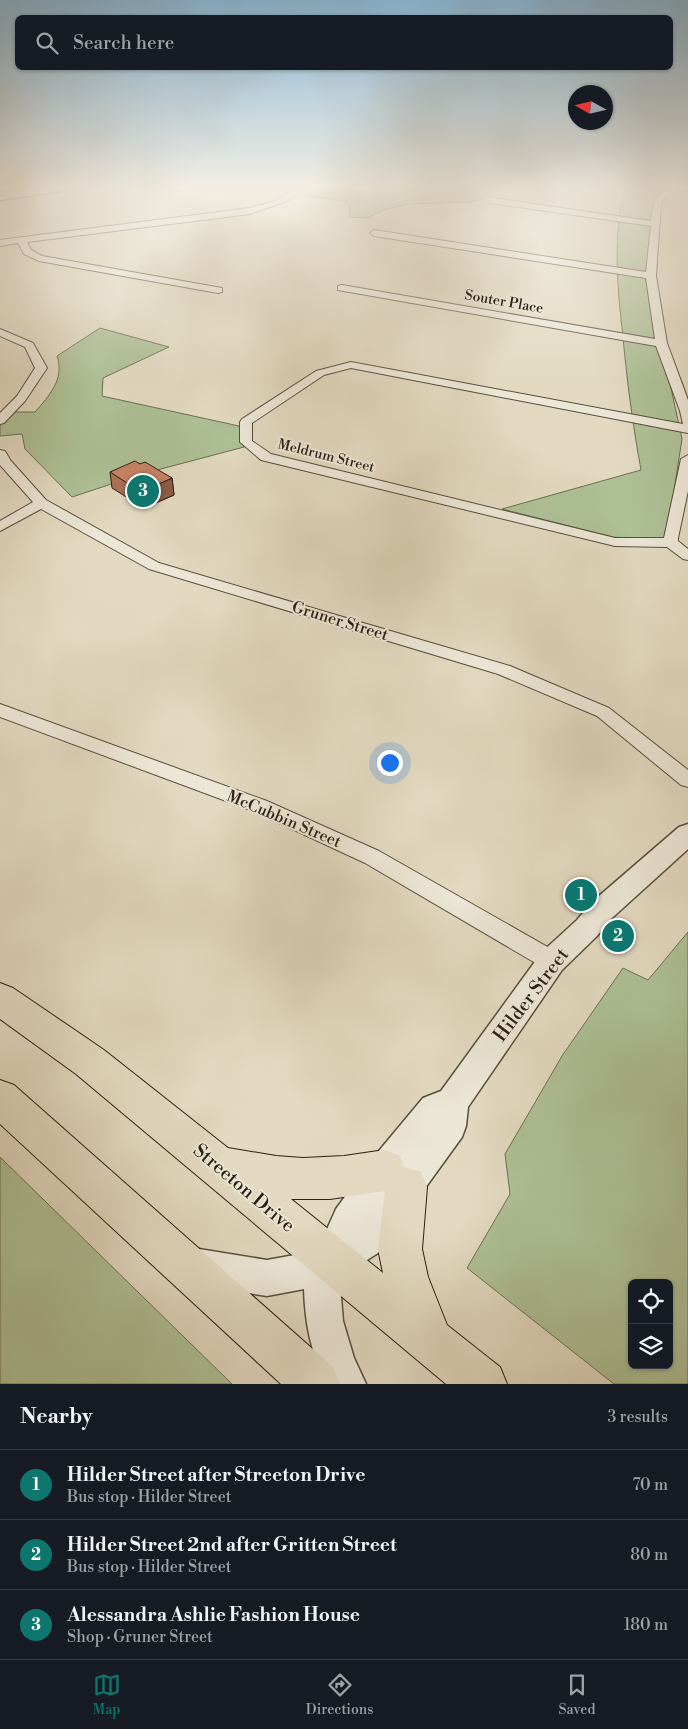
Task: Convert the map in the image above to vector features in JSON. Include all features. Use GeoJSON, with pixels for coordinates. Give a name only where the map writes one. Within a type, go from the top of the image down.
{"type":"FeatureCollection","features":[{"type":"Feature","properties":{"kind":"main road","name":"Streeton Drive"},"geometry":{"type":"LineString","coordinates":[[0,999],[90,1062],[483,1384]]}},
{"type":"Feature","properties":{"kind":"main road"},"geometry":{"type":"LineString","coordinates":[[0,1098],[316,1384]]}},
{"type":"Feature","properties":{"kind":"main road"},"geometry":{"type":"LineString","coordinates":[[216,1166],[277,1177],[310,1179],[366,1174],[395,1178],[400,1249],[406,1277],[432,1343]]}},
{"type":"Feature","properties":{"kind":"street"},"geometry":{"type":"LineString","coordinates":[[28,253],[39,258],[218,290]]}},
{"type":"Feature","properties":{"kind":"street"},"geometry":{"type":"LineString","coordinates":[[500,253],[650,276]]}},
{"type":"Feature","properties":{"kind":"street"},"geometry":{"type":"LineString","coordinates":[[652,253],[650,276],[662,343],[686,411],[688,423]]}},
{"type":"Feature","properties":{"kind":"street","name":"Souter Place"},"geometry":{"type":"LineString","coordinates":[[342,288],[662,343]]}},
{"type":"Feature","properties":{"kind":"street"},"geometry":{"type":"LineString","coordinates":[[0,332],[29,344],[41,368],[21,398],[0,420]]}},
{"type":"Feature","properties":{"kind":"street","name":"Meldrum Street"},"geometry":{"type":"LineString","coordinates":[[671,543],[615,542],[266,456],[246,442],[246,422],[320,373],[351,365],[688,429]]}},
{"type":"Feature","properties":{"kind":"street","name":"Gruner Street"},"geometry":{"type":"LineString","coordinates":[[0,454],[5,463],[41,503],[154,566],[504,670],[603,712],[688,780]]}},
{"type":"Feature","properties":{"kind":"street"},"geometry":{"type":"LineString","coordinates":[[688,459],[671,543],[688,556]]}},
{"type":"Feature","properties":{"kind":"street"},"geometry":{"type":"LineString","coordinates":[[0,526],[41,503]]}},
{"type":"Feature","properties":{"kind":"street","name":"McCubbin Street"},"geometry":{"type":"LineString","coordinates":[[0,710],[269,810],[372,857],[552,961]]}},
{"type":"Feature","properties":{"kind":"street","name":"Hilder Street"},"geometry":{"type":"LineString","coordinates":[[184,1264],[268,1278],[300,1272],[332,1261],[365,1240],[395,1178],[450,1126],[452,1103],[552,961],[587,928],[602,910],[688,834]]}},
{"type":"Feature","properties":{"kind":"street"},"geometry":{"type":"LineString","coordinates":[[332,1261],[322,1285],[324,1321],[336,1363],[346,1384]]}},
{"type":"Feature","properties":{"kind":"green space"},"geometry":{"type":"Polygon","coordinates":[[[617,253],[649,253],[647,277],[682,439],[666,542],[613,537],[502,509],[641,470],[628,387],[617,253]]]}},
{"type":"Feature","properties":{"kind":"green space"},"geometry":{"type":"Polygon","coordinates":[[[100,328],[169,347],[103,378],[102,396],[239,426],[244,447],[142,474],[72,497],[25,449],[22,434],[0,436],[0,412],[35,412],[50,393],[57,380],[59,364],[57,356],[100,328]]]}},
{"type":"Feature","properties":{"kind":"green space"},"geometry":{"type":"Polygon","coordinates":[[[688,932],[688,1384],[614,1384],[467,1268],[510,1194],[505,1154],[562,1056],[623,968],[648,980],[688,932]]]}},
{"type":"Feature","properties":{"kind":"green space"},"geometry":{"type":"Polygon","coordinates":[[[0,1157],[232,1384],[0,1384],[0,1157]]]}},
{"type":"Feature","properties":{"kind":"building"},"geometry":{"type":"Polygon","coordinates":[[[135,461],[140,464],[145,462],[172,478],[141,492],[110,472],[135,461]]]}},
{"type":"Feature","properties":{"kind":"place","name":"Alessandra Ashlie Fashion House"},"geometry":{"type":"Point","coordinates":[143,491]}},
{"type":"Feature","properties":{"kind":"place","name":"Hilder Street after Streeton Drive"},"geometry":{"type":"Point","coordinates":[581,895]}},
{"type":"Feature","properties":{"kind":"place","name":"Hilder Street 2nd after Gritten Street"},"geometry":{"type":"Point","coordinates":[618,936]}}]}
